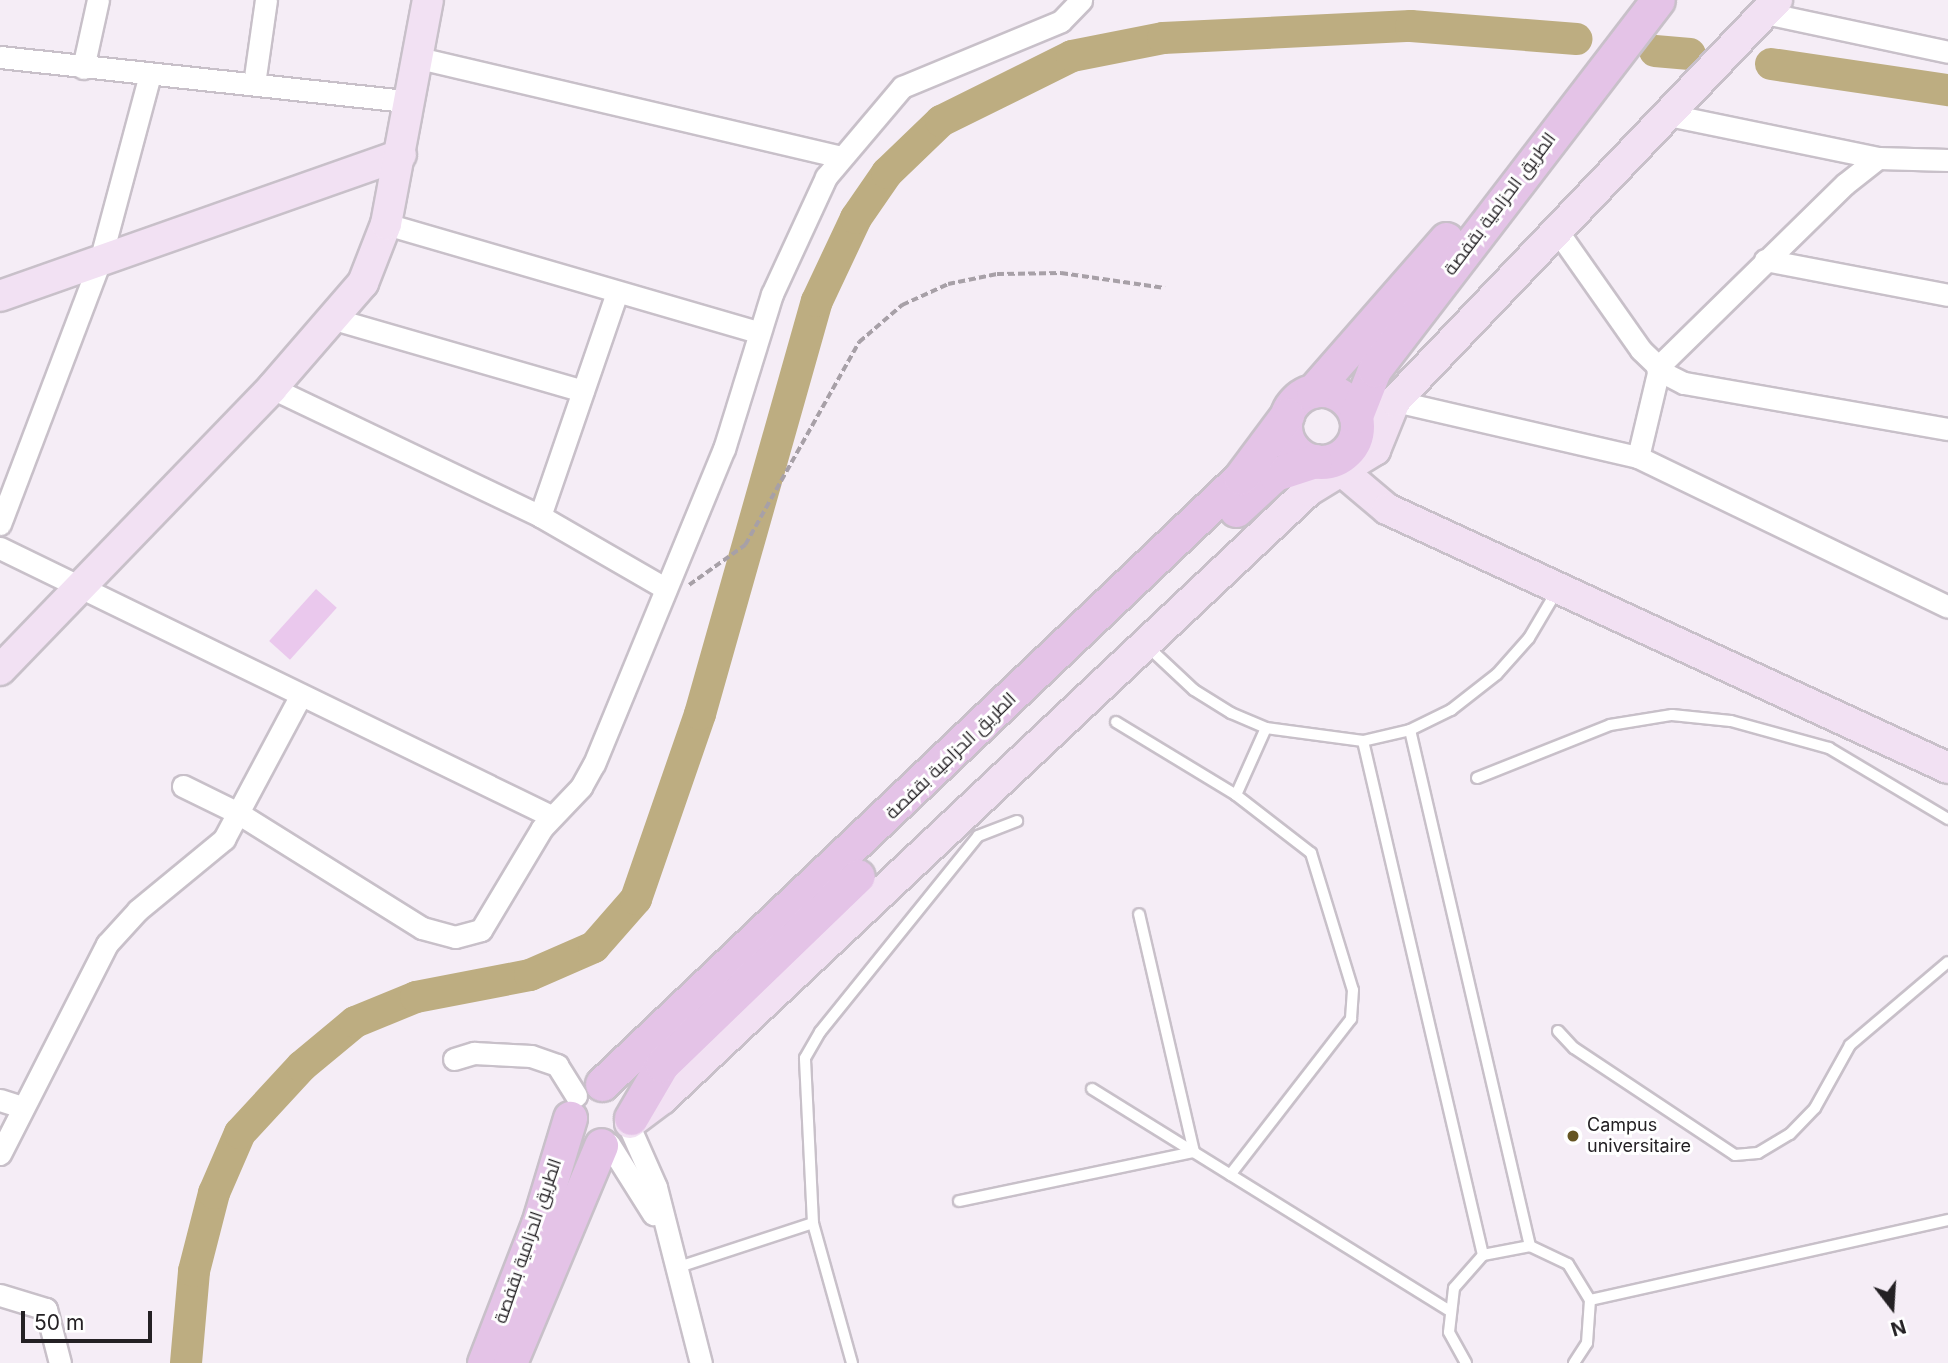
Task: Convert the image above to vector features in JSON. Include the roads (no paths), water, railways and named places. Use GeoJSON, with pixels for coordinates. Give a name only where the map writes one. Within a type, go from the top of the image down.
{"type":"FeatureCollection","features":[{"type":"Feature","properties":{"kind":"main road","name":"الطريق الحزامية بقفصة"},"geometry":{"type":"LineString","coordinates":[[484,1363],[583,1099],[1240,478],[1298,398],[1313,391],[1437,252],[1628,0]]}},
{"type":"Feature","properties":{"kind":"main road","name":"الطريق الحزامية بقفصة"},"geometry":{"type":"LineString","coordinates":[[510,1363],[620,1131],[662,1065],[1249,497],[1285,468],[1342,454],[1374,370],[1658,0]]}},
{"type":"Feature","properties":{"kind":"main road"},"geometry":{"type":"LineString","coordinates":[[1287,415],[1290,445],[1342,454],[1337,393],[1313,391]]}},
{"type":"Feature","properties":{"kind":"main road"},"geometry":{"type":"LineString","coordinates":[[624,1095],[620,1131],[580,1138],[583,1099],[624,1095]]}},
{"type":"Feature","properties":{"kind":"street"},"geometry":{"type":"LineString","coordinates":[[83,68],[98,0]]}},
{"type":"Feature","properties":{"kind":"street"},"geometry":{"type":"LineString","coordinates":[[254,84],[265,0]]}},
{"type":"Feature","properties":{"kind":"street"},"geometry":{"type":"LineString","coordinates":[[0,670],[82,588],[271,388],[334,319],[363,282],[386,225],[411,103],[428,0]]}},
{"type":"Feature","properties":{"kind":"street"},"geometry":{"type":"LineString","coordinates":[[183,786],[238,814],[422,928],[456,937],[471,936],[486,924],[551,816],[581,788],[594,764],[663,587],[724,449],[758,332],[793,247],[840,157],[909,83],[1061,21],[1081,0]]}},
{"type":"Feature","properties":{"kind":"street"},"geometry":{"type":"LineString","coordinates":[[701,1363],[666,1237],[627,1165],[620,1131],[662,1099],[1147,646],[1308,491],[1342,454],[1375,450],[1395,401],[1771,6],[1948,52]]}},
{"type":"Feature","properties":{"kind":"street"},"geometry":{"type":"LineString","coordinates":[[0,57],[411,103]]}},
{"type":"Feature","properties":{"kind":"street"},"geometry":{"type":"LineString","coordinates":[[419,58],[840,157]]}},
{"type":"Feature","properties":{"kind":"street"},"geometry":{"type":"LineString","coordinates":[[0,523],[100,261],[150,75]]}},
{"type":"Feature","properties":{"kind":"street"},"geometry":{"type":"LineString","coordinates":[[1669,115],[1878,158],[1948,160]]}},
{"type":"Feature","properties":{"kind":"street"},"geometry":{"type":"LineString","coordinates":[[0,296],[401,155]]}},
{"type":"Feature","properties":{"kind":"street"},"geometry":{"type":"LineString","coordinates":[[1638,457],[1658,368],[1765,260],[1878,158]]}},
{"type":"Feature","properties":{"kind":"street"},"geometry":{"type":"LineString","coordinates":[[386,225],[758,332]]}},
{"type":"Feature","properties":{"kind":"street"},"geometry":{"type":"LineString","coordinates":[[1558,232],[1658,368],[1684,383],[1948,429]]}},
{"type":"Feature","properties":{"kind":"street"},"geometry":{"type":"LineString","coordinates":[[1765,260],[1948,295]]}},
{"type":"Feature","properties":{"kind":"street"},"geometry":{"type":"LineString","coordinates":[[540,516],[617,292]]}},
{"type":"Feature","properties":{"kind":"street"},"geometry":{"type":"LineString","coordinates":[[334,319],[583,391]]}},
{"type":"Feature","properties":{"kind":"street"},"geometry":{"type":"LineString","coordinates":[[271,388],[540,516],[663,587]]}},
{"type":"Feature","properties":{"kind":"street"},"geometry":{"type":"LineString","coordinates":[[1395,401],[1638,457],[1948,607]]}},
{"type":"Feature","properties":{"kind":"street"},"geometry":{"type":"LineString","coordinates":[[1342,454],[1387,509],[1559,586],[1948,768]]}},
{"type":"Feature","properties":{"kind":"street"},"geometry":{"type":"LineString","coordinates":[[0,548],[551,816]]}},
{"type":"Feature","properties":{"kind":"street"},"geometry":{"type":"LineString","coordinates":[[0,1154],[113,935],[216,848],[238,814],[301,695]]}},
{"type":"Feature","properties":{"kind":"street"},"geometry":{"type":"LineString","coordinates":[[454,1059],[474,1053],[544,1060],[557,1065],[583,1099]]}},
{"type":"Feature","properties":{"kind":"street"},"geometry":{"type":"LineString","coordinates":[[0,1100],[22,1107]]}},
{"type":"Feature","properties":{"kind":"street"},"geometry":{"type":"LineString","coordinates":[[0,1295],[46,1309],[60,1363]]}},
{"type":"Feature","properties":{"kind":"lane"},"geometry":{"type":"LineString","coordinates":[[1147,646],[1194,690],[1266,729],[1363,741],[1410,730],[1451,710],[1497,674],[1530,638],[1559,586]]}},
{"type":"Feature","properties":{"kind":"lane"},"geometry":{"type":"LineString","coordinates":[[1477,778],[1610,724],[1672,715],[1731,722],[1829,748],[1948,819]]}},
{"type":"Feature","properties":{"kind":"lane"},"geometry":{"type":"LineString","coordinates":[[1116,722],[1236,795],[1316,860],[1355,1004],[1351,1019],[1230,1175]]}},
{"type":"Feature","properties":{"kind":"lane"},"geometry":{"type":"LineString","coordinates":[[1236,795],[1266,729]]}},
{"type":"Feature","properties":{"kind":"lane"},"geometry":{"type":"LineString","coordinates":[[1410,730],[1530,1246]]}},
{"type":"Feature","properties":{"kind":"lane"},"geometry":{"type":"LineString","coordinates":[[1363,741],[1483,1255]]}},
{"type":"Feature","properties":{"kind":"lane"},"geometry":{"type":"LineString","coordinates":[[852,1363],[813,1223],[805,1058],[820,1032],[978,836],[1017,821]]}},
{"type":"Feature","properties":{"kind":"lane"},"geometry":{"type":"LineString","coordinates":[[1139,914],[1194,1152]]}},
{"type":"Feature","properties":{"kind":"lane"},"geometry":{"type":"LineString","coordinates":[[1558,1031],[1574,1048],[1735,1155],[1758,1153],[1790,1134],[1815,1108],[1850,1045],[1948,962]]}},
{"type":"Feature","properties":{"kind":"lane"},"geometry":{"type":"LineString","coordinates":[[1093,1089],[1448,1310]]}},
{"type":"Feature","properties":{"kind":"lane"},"geometry":{"type":"LineString","coordinates":[[959,1201],[1194,1152]]}},
{"type":"Feature","properties":{"kind":"lane"},"geometry":{"type":"LineString","coordinates":[[1590,1300],[1948,1220]]}},
{"type":"Feature","properties":{"kind":"lane"},"geometry":{"type":"LineString","coordinates":[[674,1268],[813,1223]]}},
{"type":"Feature","properties":{"kind":"lane"},"geometry":{"type":"LineString","coordinates":[[1466,1363],[1449,1332],[1448,1310],[1454,1288],[1483,1255],[1530,1246],[1568,1264],[1590,1300],[1587,1343],[1574,1363]]}},
{"type":"Feature","properties":{"kind":"waterway"},"geometry":{"type":"LineString","coordinates":[[186,1363],[194,1271],[214,1193],[240,1133],[302,1066],[355,1022],[416,997],[530,975],[594,947],[636,899],[700,714],[817,301],[856,218],[887,173],[941,121],[1072,56],[1163,38],[1411,26],[1576,39]]}},
{"type":"Feature","properties":{"kind":"waterway"},"geometry":{"type":"LineString","coordinates":[[1655,51],[1690,54]]}},
{"type":"Feature","properties":{"kind":"waterway"},"geometry":{"type":"LineString","coordinates":[[1771,64],[1948,90]]}},
{"type":"Feature","properties":{"kind":"place","name":"Campus universitaire"},"geometry":{"type":"Point","coordinates":[1573,1136]}}]}
